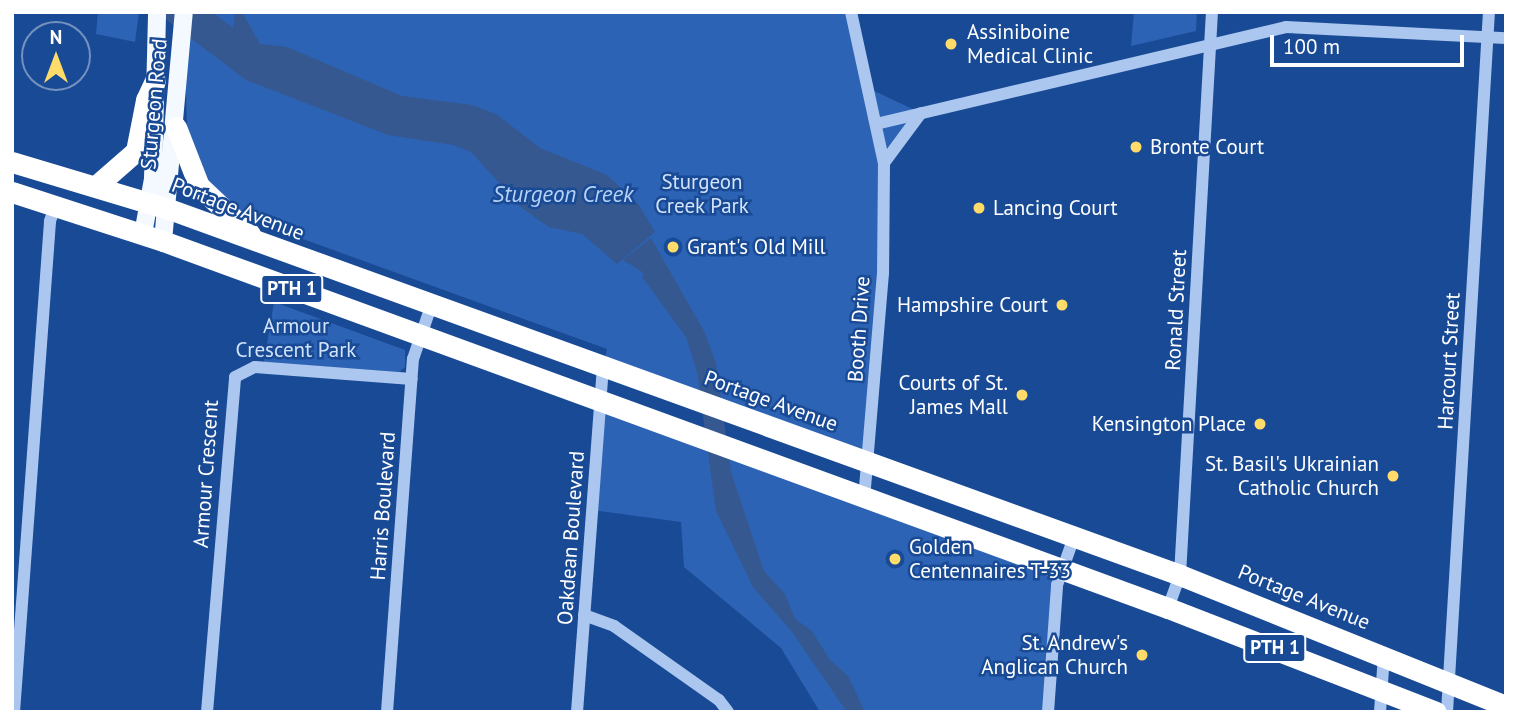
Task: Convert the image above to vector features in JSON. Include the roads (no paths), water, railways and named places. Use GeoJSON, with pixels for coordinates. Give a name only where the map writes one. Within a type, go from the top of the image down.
{"type":"FeatureCollection","features":[{"type":"Feature","properties":{"kind":"highway"},"geometry":{"type":"LineString","coordinates":[[96,186],[125,165],[136,151],[155,71]]}},
{"type":"Feature","properties":{"kind":"highway"},"geometry":{"type":"LineString","coordinates":[[176,127],[199,186],[262,245]]}},
{"type":"Feature","properties":{"kind":"highway","name":"Portage Avenue"},"geometry":{"type":"LineString","coordinates":[[12,162],[159,206],[1180,575],[1506,706]]}},
{"type":"Feature","properties":{"kind":"highway","name":"PTH 1"},"geometry":{"type":"LineString","coordinates":[[12,192],[153,238],[1168,608],[1436,712]]}},
{"type":"Feature","properties":{"kind":"main road","name":"Sturgeon Road"},"geometry":{"type":"LineString","coordinates":[[158,12],[155,71],[159,206]]}},
{"type":"Feature","properties":{"kind":"main road","name":"Sturgeon Road"},"geometry":{"type":"LineString","coordinates":[[153,238],[176,127],[184,12]]}},
{"type":"Feature","properties":{"kind":"street","name":"Booth Drive"},"geometry":{"type":"LineString","coordinates":[[851,12],[884,163],[883,272],[864,497]]}},
{"type":"Feature","properties":{"kind":"street","name":"Ronald Street"},"geometry":{"type":"LineString","coordinates":[[1168,608],[1180,575],[1212,12]]}},
{"type":"Feature","properties":{"kind":"street","name":"Harcourt Street"},"geometry":{"type":"LineString","coordinates":[[1447,712],[1489,12]]}},
{"type":"Feature","properties":{"kind":"street"},"geometry":{"type":"LineString","coordinates":[[876,124],[1286,27],[1506,38]]}},
{"type":"Feature","properties":{"kind":"street"},"geometry":{"type":"LineString","coordinates":[[884,163],[921,113]]}},
{"type":"Feature","properties":{"kind":"street"},"geometry":{"type":"LineString","coordinates":[[14,712],[50,221],[55,204]]}},
{"type":"Feature","properties":{"kind":"street","name":"Harris Boulevard"},"geometry":{"type":"LineString","coordinates":[[387,712],[412,379],[421,336],[431,306]]}},
{"type":"Feature","properties":{"kind":"street","name":"Armour Crescent"},"geometry":{"type":"LineString","coordinates":[[207,712],[235,377],[255,367],[412,379]]}},
{"type":"Feature","properties":{"kind":"street","name":"Oakdean Boulevard"},"geometry":{"type":"LineString","coordinates":[[577,712],[603,367]]}},
{"type":"Feature","properties":{"kind":"street"},"geometry":{"type":"LineString","coordinates":[[1048,712],[1057,585],[1074,537]]}},
{"type":"Feature","properties":{"kind":"street"},"geometry":{"type":"LineString","coordinates":[[584,615],[614,626],[719,700],[728,712]]}},
{"type":"Feature","properties":{"kind":"street"},"geometry":{"type":"LineString","coordinates":[[1380,712],[1384,655]]}},
{"type":"Feature","properties":{"kind":"water","name":"Sturgeon Creek"},"geometry":{"type":"Polygon","coordinates":[[[156,12],[212,12],[233,28],[235,14],[242,12],[260,44],[287,47],[402,96],[472,105],[496,114],[540,148],[607,175],[639,205],[655,232],[617,264],[582,234],[549,227],[522,208],[471,152],[453,145],[388,135],[246,80],[156,12]]]}},
{"type":"Feature","properties":{"kind":"water","name":"Sturgeon Creek"},"geometry":{"type":"Polygon","coordinates":[[[651,238],[704,331],[716,363],[731,472],[764,571],[785,594],[795,619],[812,631],[830,660],[848,676],[865,712],[847,712],[792,632],[753,587],[716,511],[697,372],[686,337],[642,277],[644,273],[623,260],[651,238]]]}},
{"type":"Feature","properties":{"kind":"place","name":"Assiniboine Medical Clinic"},"geometry":{"type":"Point","coordinates":[951,44]}},
{"type":"Feature","properties":{"kind":"place","name":"Bronte Court"},"geometry":{"type":"Point","coordinates":[1136,147]}},
{"type":"Feature","properties":{"kind":"place","name":"Lancing Court"},"geometry":{"type":"Point","coordinates":[979,208]}},
{"type":"Feature","properties":{"kind":"place","name":"Grant's Old Mill"},"geometry":{"type":"Point","coordinates":[673,247]}},
{"type":"Feature","properties":{"kind":"place","name":"Hampshire Court"},"geometry":{"type":"Point","coordinates":[1062,305]}},
{"type":"Feature","properties":{"kind":"place","name":"Courts of St. James Mall"},"geometry":{"type":"Point","coordinates":[1022,395]}},
{"type":"Feature","properties":{"kind":"place","name":"Kensington Place"},"geometry":{"type":"Point","coordinates":[1260,424]}},
{"type":"Feature","properties":{"kind":"place","name":"St. Basil's Ukrainian Catholic Church"},"geometry":{"type":"Point","coordinates":[1393,476]}},
{"type":"Feature","properties":{"kind":"place","name":"Golden Centennaires T-33"},"geometry":{"type":"Point","coordinates":[895,559]}},
{"type":"Feature","properties":{"kind":"place","name":"St. Andrew's Anglican Church"},"geometry":{"type":"Point","coordinates":[1142,655]}},
{"type":"Feature","properties":{"kind":"park label","name":"Sturgeon Creek Park"},"geometry":{"type":"Point","coordinates":[702,194]}},
{"type":"Feature","properties":{"kind":"park label","name":"Armour Crescent Park"},"geometry":{"type":"Point","coordinates":[296,338]}}]}
